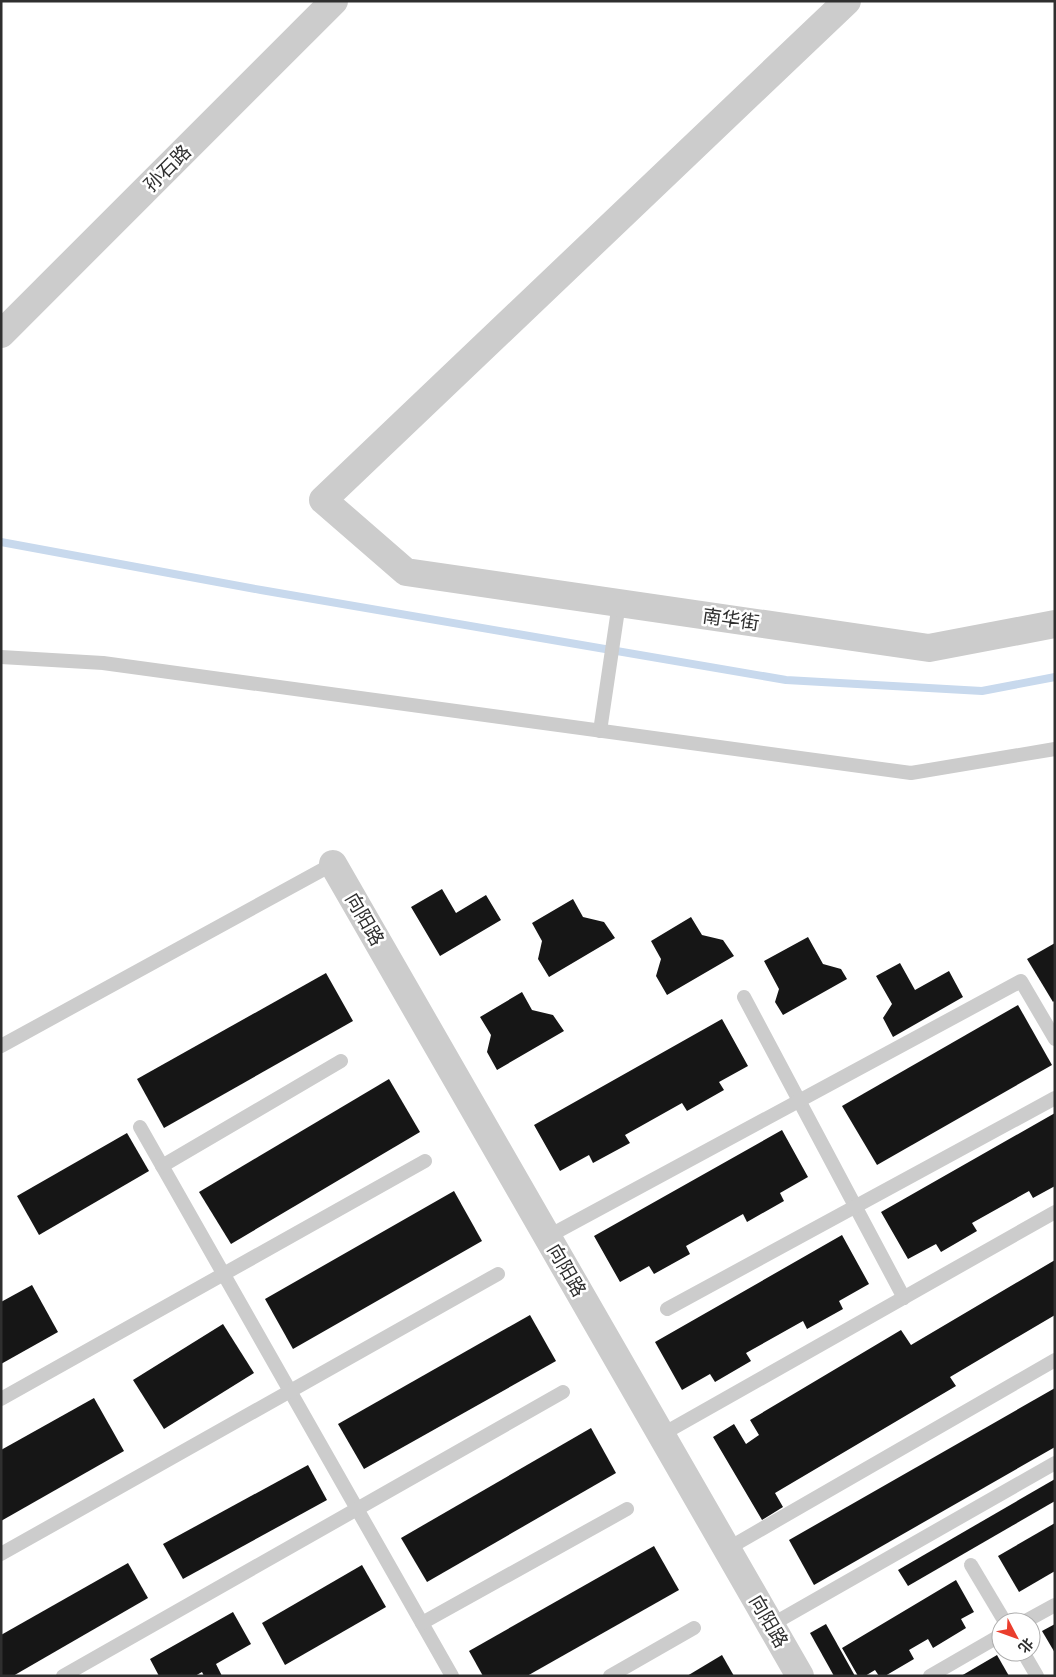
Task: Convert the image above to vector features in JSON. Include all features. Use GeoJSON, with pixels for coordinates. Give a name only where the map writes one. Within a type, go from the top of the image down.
{"type":"FeatureCollection","features":[{"type":"Feature","properties":{"kind":"street","name":"孙石路"},"geometry":{"type":"LineString","coordinates":[[1,334],[334,1]]}},
{"type":"Feature","properties":{"kind":"street","name":"南华街"},"geometry":{"type":"LineString","coordinates":[[847,1],[323,500],[406,572],[929,648],[1055,624]]}},
{"type":"Feature","properties":{"kind":"street","name":"向阳路"},"geometry":{"type":"LineString","coordinates":[[333,864],[800,1676]]}},
{"type":"Feature","properties":{"kind":"lane"},"geometry":{"type":"LineString","coordinates":[[600,731],[619,603]]}},
{"type":"Feature","properties":{"kind":"lane"},"geometry":{"type":"LineString","coordinates":[[1,657],[103,664],[911,772],[1055,749]]}},
{"type":"Feature","properties":{"kind":"lane"},"geometry":{"type":"LineString","coordinates":[[1,1046],[333,864]]}},
{"type":"Feature","properties":{"kind":"lane"},"geometry":{"type":"LineString","coordinates":[[547,1237],[1021,981],[1055,1038]]}},
{"type":"Feature","properties":{"kind":"lane"},"geometry":{"type":"LineString","coordinates":[[744,997],[904,1298]]}},
{"type":"Feature","properties":{"kind":"lane"},"geometry":{"type":"LineString","coordinates":[[162,1166],[341,1061]]}},
{"type":"Feature","properties":{"kind":"lane"},"geometry":{"type":"LineString","coordinates":[[667,1309],[1055,1098]]}},
{"type":"Feature","properties":{"kind":"lane"},"geometry":{"type":"LineString","coordinates":[[140,1127],[452,1676]]}},
{"type":"Feature","properties":{"kind":"lane"},"geometry":{"type":"LineString","coordinates":[[1,1399],[425,1161]]}},
{"type":"Feature","properties":{"kind":"lane"},"geometry":{"type":"LineString","coordinates":[[661,1435],[1055,1212]]}},
{"type":"Feature","properties":{"kind":"lane"},"geometry":{"type":"LineString","coordinates":[[1,1554],[498,1274]]}},
{"type":"Feature","properties":{"kind":"lane"},"geometry":{"type":"LineString","coordinates":[[727,1549],[1055,1360]]}},
{"type":"Feature","properties":{"kind":"lane"},"geometry":{"type":"LineString","coordinates":[[63,1676],[563,1392]]}},
{"type":"Feature","properties":{"kind":"lane"},"geometry":{"type":"LineString","coordinates":[[771,1625],[1055,1463]]}},
{"type":"Feature","properties":{"kind":"lane"},"geometry":{"type":"LineString","coordinates":[[422,1623],[627,1508]]}},
{"type":"Feature","properties":{"kind":"lane"},"geometry":{"type":"LineString","coordinates":[[971,1564],[999,1612]]}},
{"type":"Feature","properties":{"kind":"lane"},"geometry":{"type":"LineString","coordinates":[[1041,1613],[1055,1605]]}},
{"type":"Feature","properties":{"kind":"lane"},"geometry":{"type":"LineString","coordinates":[[610,1676],[694,1628]]}},
{"type":"Feature","properties":{"kind":"lane"},"geometry":{"type":"LineString","coordinates":[[930,1676],[991,1641]]}},
{"type":"Feature","properties":{"kind":"lane"},"geometry":{"type":"LineString","coordinates":[[1028,1662],[1037,1676]]}},
{"type":"Feature","properties":{"kind":"building"},"geometry":{"type":"Polygon","coordinates":[[[442,889],[456,913],[486,895],[501,920],[440,956],[411,907],[442,889]]]}},
{"type":"Feature","properties":{"kind":"building"},"geometry":{"type":"Polygon","coordinates":[[[573,899],[583,917],[604,922],[615,938],[549,977],[538,959],[542,941],[532,923],[573,899]]]}},
{"type":"Feature","properties":{"kind":"building"},"geometry":{"type":"Polygon","coordinates":[[[691,917],[702,935],[723,940],[734,956],[667,995],[656,976],[661,959],[651,941],[691,917]]]}},
{"type":"Feature","properties":{"kind":"building"},"geometry":{"type":"Polygon","coordinates":[[[808,937],[823,964],[841,969],[847,979],[783,1015],[775,1002],[779,989],[764,961],[808,937]]]}},
{"type":"Feature","properties":{"kind":"building"},"geometry":{"type":"Polygon","coordinates":[[[1055,943],[1055,1000],[1053,1002],[1027,959],[1055,943]]]}},
{"type":"Feature","properties":{"kind":"building"},"geometry":{"type":"Polygon","coordinates":[[[900,963],[915,990],[949,971],[963,997],[893,1037],[883,1018],[892,1004],[876,976],[900,963]]]}},
{"type":"Feature","properties":{"kind":"building"},"geometry":{"type":"Polygon","coordinates":[[[326,973],[353,1021],[164,1128],[137,1079],[326,973]]]}},
{"type":"Feature","properties":{"kind":"building"},"geometry":{"type":"Polygon","coordinates":[[[522,992],[532,1010],[553,1015],[564,1031],[497,1070],[487,1052],[491,1035],[480,1017],[522,992]]]}},
{"type":"Feature","properties":{"kind":"building"},"geometry":{"type":"Polygon","coordinates":[[[1018,1005],[1052,1065],[877,1165],[842,1106],[1018,1005]]]}},
{"type":"Feature","properties":{"kind":"building"},"geometry":{"type":"Polygon","coordinates":[[[722,1019],[748,1066],[719,1082],[724,1090],[687,1111],[682,1103],[625,1135],[630,1143],[593,1163],[589,1155],[560,1171],[534,1125],[722,1019]]]}},
{"type":"Feature","properties":{"kind":"building"},"geometry":{"type":"Polygon","coordinates":[[[389,1079],[420,1132],[231,1244],[199,1192],[389,1079]]]}},
{"type":"Feature","properties":{"kind":"building"},"geometry":{"type":"Polygon","coordinates":[[[1055,1113],[1055,1186],[1033,1198],[1029,1191],[972,1223],[977,1231],[941,1252],[936,1244],[908,1259],[881,1212],[1055,1113]]]}},
{"type":"Feature","properties":{"kind":"building"},"geometry":{"type":"Polygon","coordinates":[[[782,1130],[808,1177],[780,1193],[784,1201],[747,1222],[743,1214],[686,1246],[690,1254],[654,1274],[649,1266],[620,1282],[594,1236],[782,1130]]]}},
{"type":"Feature","properties":{"kind":"building"},"geometry":{"type":"Polygon","coordinates":[[[127,1133],[149,1171],[39,1235],[17,1196],[127,1133]]]}},
{"type":"Feature","properties":{"kind":"building"},"geometry":{"type":"Polygon","coordinates":[[[454,1191],[482,1241],[293,1349],[265,1299],[454,1191]]]}},
{"type":"Feature","properties":{"kind":"building"},"geometry":{"type":"Polygon","coordinates":[[[842,1235],[869,1284],[839,1301],[843,1309],[807,1329],[803,1321],[746,1353],[751,1361],[715,1382],[710,1374],[682,1390],[655,1342],[842,1235]]]}},
{"type":"Feature","properties":{"kind":"building"},"geometry":{"type":"Polygon","coordinates":[[[1055,1260],[1055,1315],[950,1377],[956,1386],[775,1493],[783,1507],[762,1520],[713,1437],[734,1424],[746,1444],[759,1435],[750,1420],[901,1330],[911,1345],[1055,1260]]]}},
{"type":"Feature","properties":{"kind":"building"},"geometry":{"type":"Polygon","coordinates":[[[32,1285],[58,1332],[1,1364],[1,1302],[32,1285]]]}},
{"type":"Feature","properties":{"kind":"building"},"geometry":{"type":"Polygon","coordinates":[[[530,1315],[556,1361],[364,1469],[338,1424],[530,1315]]]}},
{"type":"Feature","properties":{"kind":"building"},"geometry":{"type":"Polygon","coordinates":[[[223,1324],[254,1373],[164,1429],[133,1380],[223,1324]]]}},
{"type":"Feature","properties":{"kind":"building"},"geometry":{"type":"Polygon","coordinates":[[[1055,1388],[1055,1447],[814,1585],[789,1540],[1055,1388]]]}},
{"type":"Feature","properties":{"kind":"building"},"geometry":{"type":"Polygon","coordinates":[[[94,1398],[124,1451],[1,1521],[1,1450],[94,1398]]]}},
{"type":"Feature","properties":{"kind":"building"},"geometry":{"type":"Polygon","coordinates":[[[591,1428],[616,1473],[427,1582],[401,1538],[591,1428]]]}},
{"type":"Feature","properties":{"kind":"building"},"geometry":{"type":"Polygon","coordinates":[[[308,1465],[327,1500],[183,1579],[163,1544],[308,1465]]]}},
{"type":"Feature","properties":{"kind":"building"},"geometry":{"type":"Polygon","coordinates":[[[1055,1479],[1055,1501],[908,1586],[898,1570],[1055,1479]]]}},
{"type":"Feature","properties":{"kind":"building"},"geometry":{"type":"Polygon","coordinates":[[[1055,1523],[1055,1571],[1019,1592],[998,1556],[1055,1523]]]}},
{"type":"Feature","properties":{"kind":"building"},"geometry":{"type":"Polygon","coordinates":[[[654,1546],[679,1590],[527,1676],[483,1676],[469,1651],[654,1546]]]}},
{"type":"Feature","properties":{"kind":"building"},"geometry":{"type":"Polygon","coordinates":[[[128,1563],[148,1598],[13,1676],[1,1676],[1,1635],[128,1563]]]}},
{"type":"Feature","properties":{"kind":"building"},"geometry":{"type":"Polygon","coordinates":[[[362,1565],[386,1607],[285,1665],[262,1623],[362,1565]]]}},
{"type":"Feature","properties":{"kind":"building"},"geometry":{"type":"Polygon","coordinates":[[[956,1580],[974,1612],[961,1619],[966,1628],[933,1648],[928,1639],[909,1650],[914,1659],[885,1676],[879,1676],[875,1670],[865,1676],[858,1676],[842,1648],[956,1580]]]}},
{"type":"Feature","properties":{"kind":"building"},"geometry":{"type":"Polygon","coordinates":[[[233,1612],[251,1644],[216,1664],[222,1676],[204,1676],[202,1672],[195,1676],[159,1676],[150,1659],[233,1612]]]}},
{"type":"Feature","properties":{"kind":"building"},"geometry":{"type":"Polygon","coordinates":[[[826,1624],[855,1676],[834,1676],[810,1633],[826,1624]]]}},
{"type":"Feature","properties":{"kind":"building"},"geometry":{"type":"Polygon","coordinates":[[[1055,1624],[1055,1653],[1042,1631],[1055,1624]]]}},
{"type":"Feature","properties":{"kind":"building"},"geometry":{"type":"Polygon","coordinates":[[[722,1655],[734,1676],[687,1676],[722,1655]]]}},
{"type":"Feature","properties":{"kind":"building"},"geometry":{"type":"Polygon","coordinates":[[[991,1658],[991,1662],[1001,1662],[1009,1676],[961,1676],[991,1658]]]}},
{"type":"Feature","properties":{"kind":"waterway"},"geometry":{"type":"LineString","coordinates":[[1,542],[261,590],[786,680],[982,691],[1055,677]]}}]}
